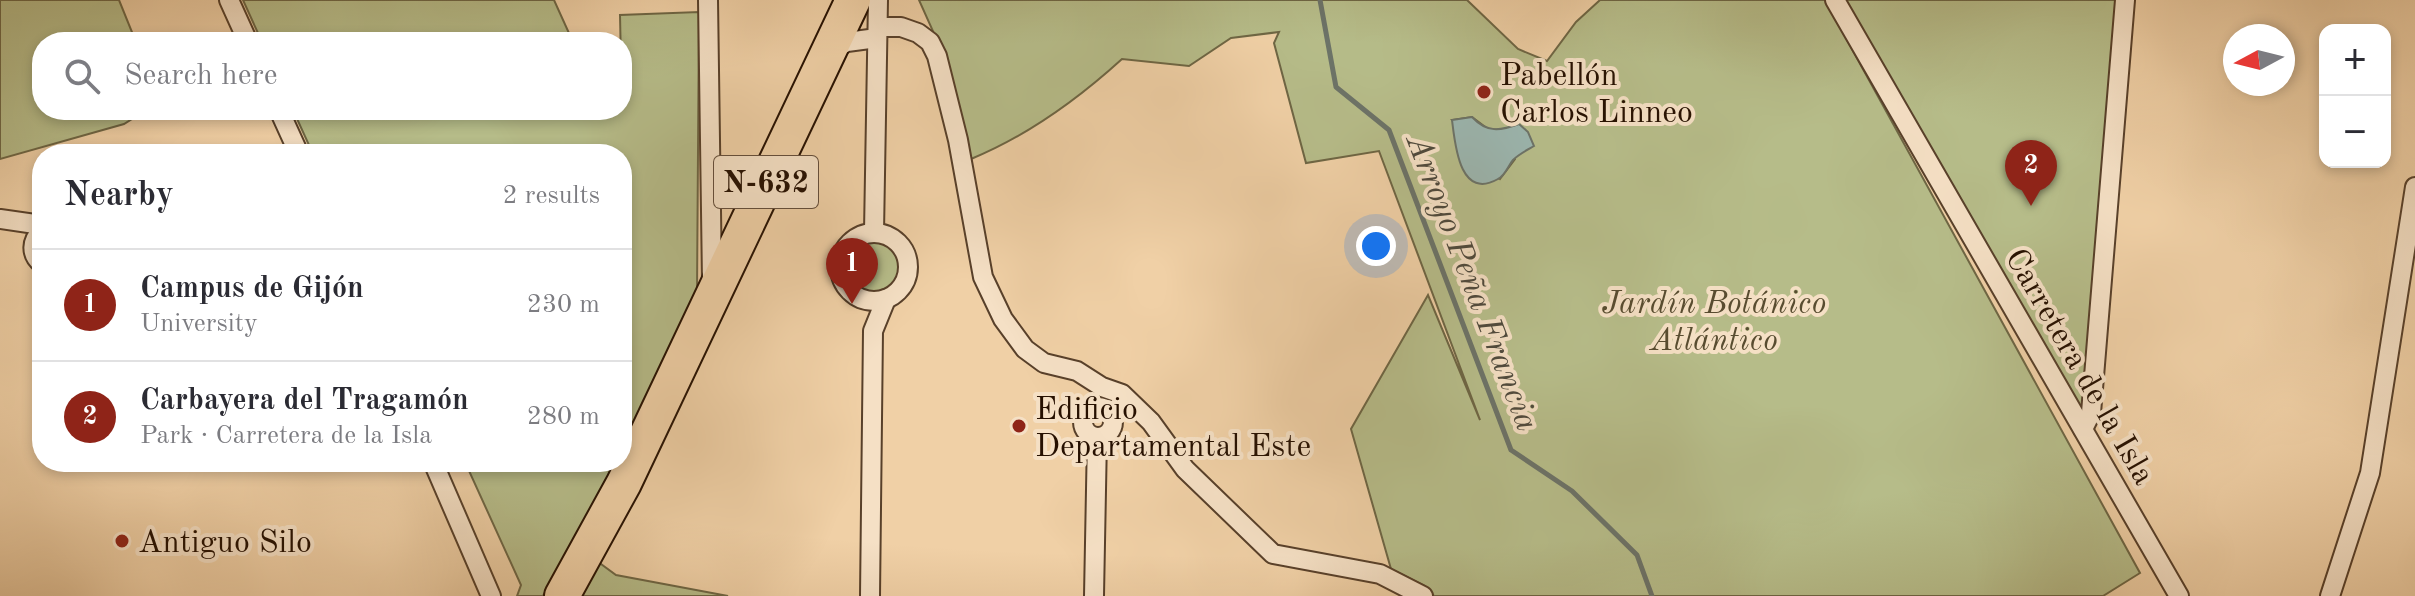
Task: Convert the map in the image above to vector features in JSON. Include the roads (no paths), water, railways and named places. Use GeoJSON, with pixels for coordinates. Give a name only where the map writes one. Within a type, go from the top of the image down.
{"type":"FeatureCollection","features":[{"type":"Feature","properties":{"kind":"highway","name":"N-632"},"geometry":{"type":"LineString","coordinates":[[632,466],[853,0]]}},
{"type":"Feature","properties":{"kind":"highway","name":"N-632"},"geometry":{"type":"LineString","coordinates":[[562,596],[629,472]]}},
{"type":"Feature","properties":{"kind":"street"},"geometry":{"type":"LineString","coordinates":[[229,0],[243,32]]}},
{"type":"Feature","properties":{"kind":"street"},"geometry":{"type":"LineString","coordinates":[[708,0],[712,296]]}},
{"type":"Feature","properties":{"kind":"street"},"geometry":{"type":"LineString","coordinates":[[874,232],[878,0]]}},
{"type":"Feature","properties":{"kind":"street","name":"Carretera de la Isla"},"geometry":{"type":"LineString","coordinates":[[1835,0],[2179,596]]}},
{"type":"Feature","properties":{"kind":"street"},"geometry":{"type":"LineString","coordinates":[[2083,429],[2091,413],[2125,0]]}},
{"type":"Feature","properties":{"kind":"street"},"geometry":{"type":"LineString","coordinates":[[828,51],[878,32],[901,27],[918,33],[930,42],[937,56],[958,140],[983,277],[1003,319],[1025,349],[1044,363],[1077,371],[1102,387],[1122,394],[1151,422],[1185,469],[1273,554],[1380,574],[1423,596]]}},
{"type":"Feature","properties":{"kind":"street"},"geometry":{"type":"LineString","coordinates":[[284,120],[294,144]]}},
{"type":"Feature","properties":{"kind":"street"},"geometry":{"type":"LineString","coordinates":[[2330,596],[2370,473],[2415,187]]}},
{"type":"Feature","properties":{"kind":"street"},"geometry":{"type":"LineString","coordinates":[[0,222],[24,237],[32,235]]}},
{"type":"Feature","properties":{"kind":"street"},"geometry":{"type":"LineString","coordinates":[[870,596],[873,331],[886,299],[901,287],[906,277],[906,253],[887,235],[874,232],[858,235],[845,247],[839,263],[840,275],[847,289],[860,298],[872,301],[886,299]]}},
{"type":"Feature","properties":{"kind":"street"},"geometry":{"type":"LineString","coordinates":[[860,298],[873,331]]}},
{"type":"Feature","properties":{"kind":"street"},"geometry":{"type":"LineString","coordinates":[[1094,596],[1097,437],[1084,429],[1083,418],[1089,410],[1099,407],[1102,387]]}},
{"type":"Feature","properties":{"kind":"street"},"geometry":{"type":"LineString","coordinates":[[437,472],[491,596]]}},
{"type":"Feature","properties":{"kind":"water"},"geometry":{"type":"Polygon","coordinates":[[[1472,117],[1483,126],[1494,129],[1519,124],[1528,132],[1534,146],[1513,160],[1500,178],[1485,184],[1475,182],[1467,176],[1462,166],[1452,120],[1472,117]]]}},
{"type":"Feature","properties":{"kind":"waterway","name":"Arroyo Peña Francia"},"geometry":{"type":"LineString","coordinates":[[1320,0],[1336,87],[1389,130],[1511,450],[1572,491],[1637,555],[1652,596]]}},
{"type":"Feature","properties":{"kind":"place","name":"Pabellón Carlos Linneo"},"geometry":{"type":"Point","coordinates":[1484,92]}},
{"type":"Feature","properties":{"kind":"place","name":"Carbayera del Tragamón"},"geometry":{"type":"Point","coordinates":[2031,206]}},
{"type":"Feature","properties":{"kind":"place","name":"Campus de Gijón"},"geometry":{"type":"Point","coordinates":[852,304]}},
{"type":"Feature","properties":{"kind":"place","name":"Edificio Departamental Este"},"geometry":{"type":"Point","coordinates":[1019,426]}},
{"type":"Feature","properties":{"kind":"place","name":"Antiguo Silo"},"geometry":{"type":"Point","coordinates":[122,541]}},
{"type":"Feature","properties":{"kind":"park label","name":"Jardín Botánico Atlántico"},"geometry":{"type":"Point","coordinates":[1714,320]}}]}
